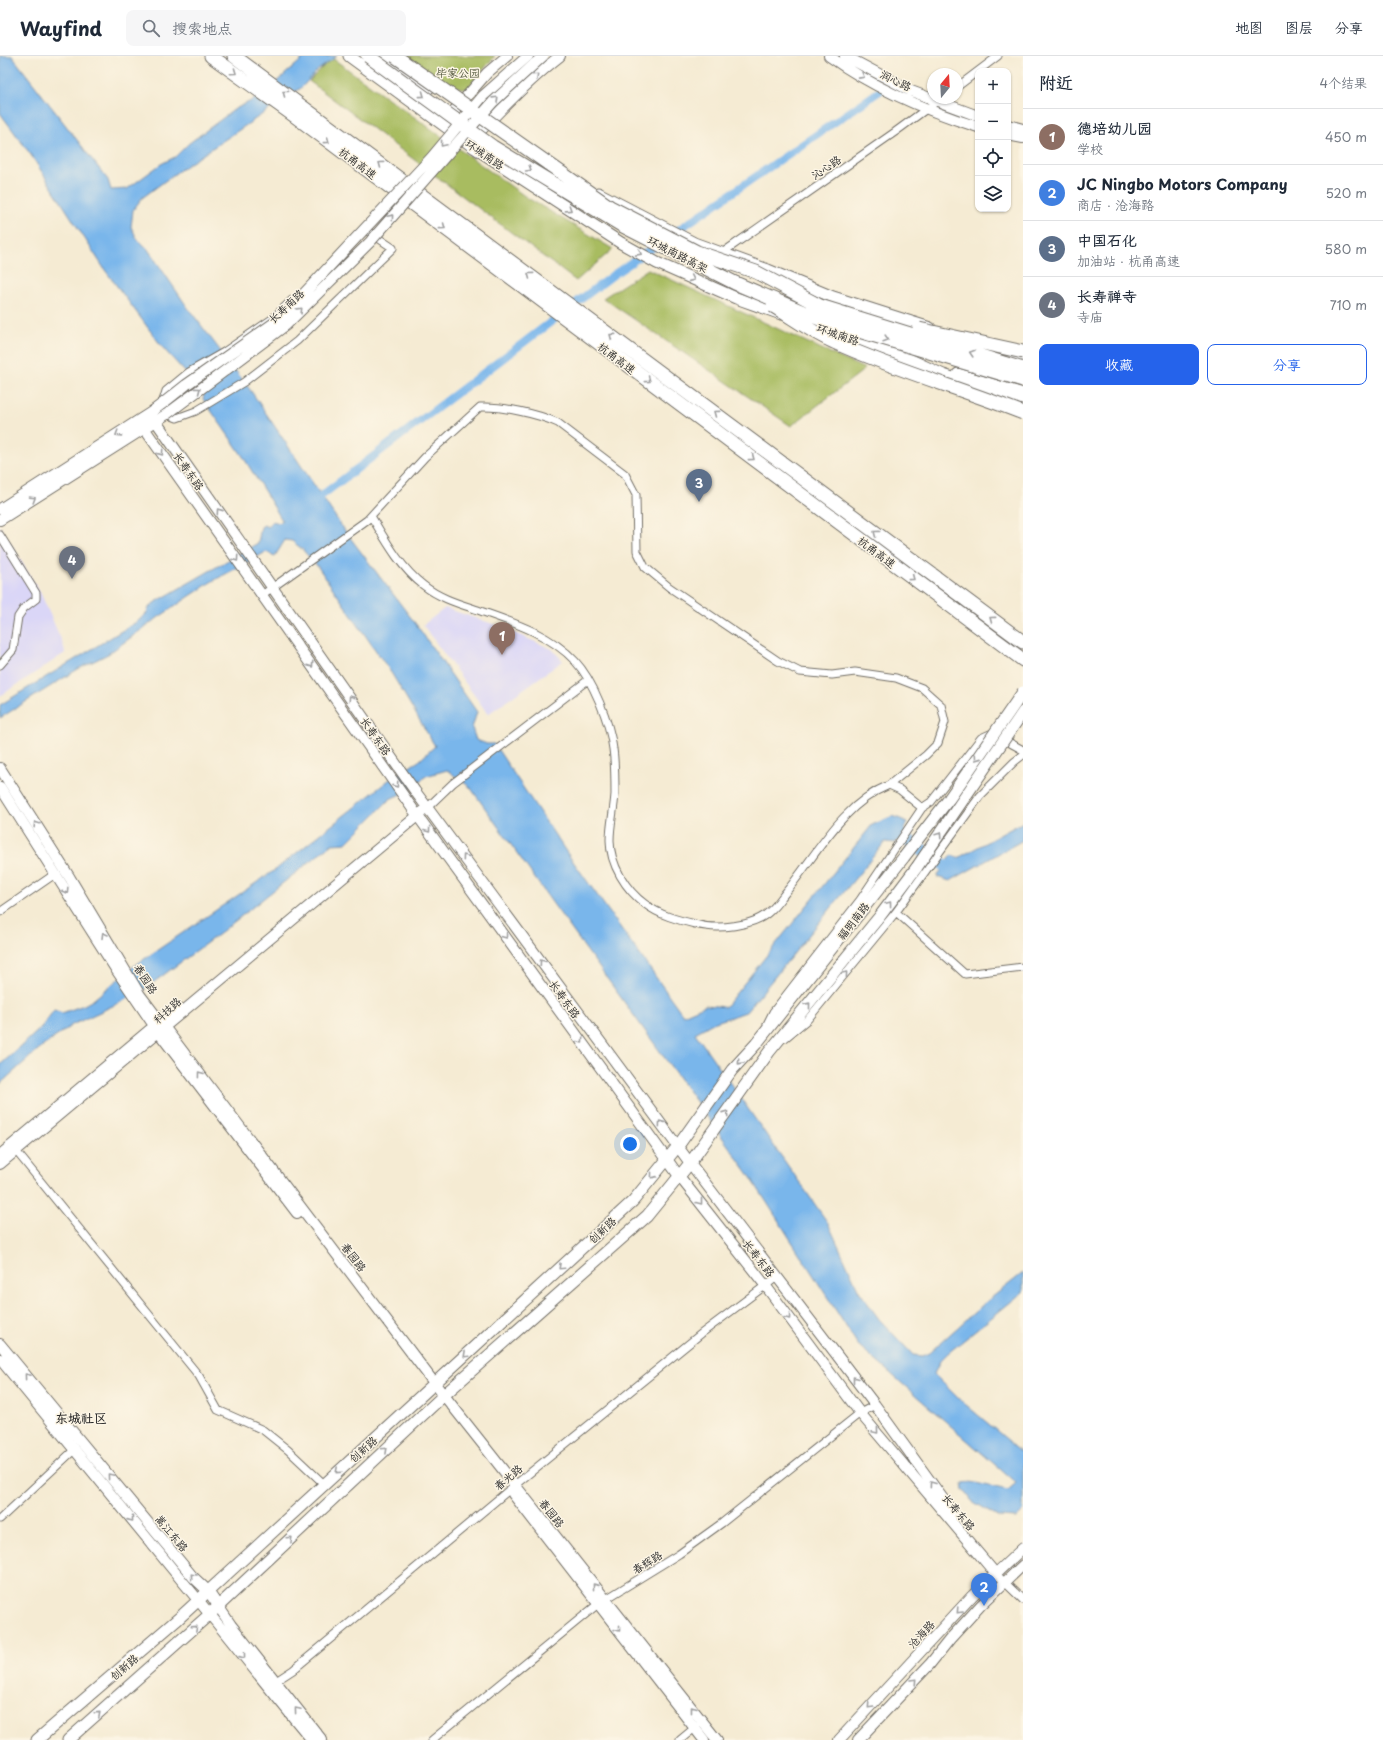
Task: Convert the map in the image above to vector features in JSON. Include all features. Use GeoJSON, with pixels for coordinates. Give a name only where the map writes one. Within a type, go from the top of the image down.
{"type":"FeatureCollection","features":[{"type":"Feature","properties":{"kind":"highway","name":"杭甬高速"},"geometry":{"type":"LineString","coordinates":[[211,56],[296,117],[1023,660]]}},
{"type":"Feature","properties":{"kind":"highway","name":"杭甬高速"},"geometry":{"type":"LineString","coordinates":[[234,56],[1023,642]]}},
{"type":"Feature","properties":{"kind":"highway","name":"环城南路高架"},"geometry":{"type":"LineString","coordinates":[[368,56],[493,147],[623,226],[735,284],[822,320],[1023,380]]}},
{"type":"Feature","properties":{"kind":"highway","name":"环城南路高架"},"geometry":{"type":"LineString","coordinates":[[394,56],[610,207],[697,252],[756,272],[820,306],[1023,369]]}},
{"type":"Feature","properties":{"kind":"highway"},"geometry":{"type":"LineString","coordinates":[[756,272],[815,295],[895,322],[1023,351]]}},
{"type":"Feature","properties":{"kind":"highway"},"geometry":{"type":"LineString","coordinates":[[735,284],[832,341],[888,366],[970,392],[1023,413]]}},
{"type":"Feature","properties":{"kind":"highway"},"geometry":{"type":"LineString","coordinates":[[997,351],[1023,351]]}},
{"type":"Feature","properties":{"kind":"highway"},"geometry":{"type":"LineString","coordinates":[[891,352],[943,376],[1023,402]]}},
{"type":"Feature","properties":{"kind":"main road"},"geometry":{"type":"LineString","coordinates":[[381,56],[557,173],[694,242],[833,297],[1023,360]]}},
{"type":"Feature","properties":{"kind":"main road"},"geometry":{"type":"LineString","coordinates":[[443,124],[487,73],[507,56]]}},
{"type":"Feature","properties":{"kind":"main road","name":"长寿南路"},"geometry":{"type":"LineString","coordinates":[[153,417],[162,404],[186,385],[281,318],[431,158],[483,96],[528,56]]}},
{"type":"Feature","properties":{"kind":"main road","name":"长寿南路"},"geometry":{"type":"LineString","coordinates":[[0,520],[153,417],[167,414],[286,324],[370,242],[492,102],[543,56]]}},
{"type":"Feature","properties":{"kind":"main road"},"geometry":{"type":"LineString","coordinates":[[469,143],[503,106],[560,56]]}},
{"type":"Feature","properties":{"kind":"main road","name":"润心路"},"geometry":{"type":"LineString","coordinates":[[829,56],[863,77],[928,108],[975,126]]}},
{"type":"Feature","properties":{"kind":"main road","name":"润心路"},"geometry":{"type":"LineString","coordinates":[[845,56],[911,91],[927,96]]}},
{"type":"Feature","properties":{"kind":"main road","name":"环城南路"},"geometry":{"type":"LineString","coordinates":[[351,57],[469,143],[621,243],[657,263],[736,298],[891,352],[1023,394]]}},
{"type":"Feature","properties":{"kind":"main road","name":"润心路"},"geometry":{"type":"LineString","coordinates":[[949,104],[975,115]]}},
{"type":"Feature","properties":{"kind":"main road"},"geometry":{"type":"LineString","coordinates":[[1011,126],[1023,129]]}},
{"type":"Feature","properties":{"kind":"main road"},"geometry":{"type":"LineString","coordinates":[[1011,136],[1023,138]]}},
{"type":"Feature","properties":{"kind":"main road","name":"长寿东路"},"geometry":{"type":"LineString","coordinates":[[153,417],[415,790],[690,1163],[875,1405],[995,1573]]}},
{"type":"Feature","properties":{"kind":"main road","name":"长寿南路"},"geometry":{"type":"LineString","coordinates":[[0,509],[141,425]]}},
{"type":"Feature","properties":{"kind":"main road","name":"长寿东路"},"geometry":{"type":"LineString","coordinates":[[141,425],[417,815],[679,1176],[765,1285],[860,1413],[995,1573]]}},
{"type":"Feature","properties":{"kind":"main road","name":"福明南路"},"geometry":{"type":"LineString","coordinates":[[678,1146],[728,1076],[756,1044],[948,799],[1023,692]]}},
{"type":"Feature","properties":{"kind":"main road","name":"福明南路"},"geometry":{"type":"LineString","coordinates":[[690,1163],[770,1052],[880,916],[917,867],[1023,712]]}},
{"type":"Feature","properties":{"kind":"main road","name":"春园路"},"geometry":{"type":"LineString","coordinates":[[0,768],[70,878],[137,996],[441,1397],[699,1725],[717,1740]]}},
{"type":"Feature","properties":{"kind":"main road","name":"春园路"},"geometry":{"type":"LineString","coordinates":[[0,787],[55,874],[121,970]]}},
{"type":"Feature","properties":{"kind":"main road","name":"科技路"},"geometry":{"type":"LineString","coordinates":[[0,1155],[160,1027],[350,872],[428,806]]}},
{"type":"Feature","properties":{"kind":"main road","name":"科技路"},"geometry":{"type":"LineString","coordinates":[[0,1164],[149,1039],[160,1027]]}},
{"type":"Feature","properties":{"kind":"main road","name":"创新路"},"geometry":{"type":"LineString","coordinates":[[37,1740],[208,1592],[633,1201],[678,1146]]}},
{"type":"Feature","properties":{"kind":"main road","name":"创新路"},"geometry":{"type":"LineString","coordinates":[[68,1740],[210,1614],[441,1397],[647,1216],[690,1163]]}},
{"type":"Feature","properties":{"kind":"main road","name":"嵩江东路"},"geometry":{"type":"LineString","coordinates":[[0,1344],[193,1577],[219,1605],[231,1625],[312,1740]]}},
{"type":"Feature","properties":{"kind":"main road","name":"嵩江东路"},"geometry":{"type":"LineString","coordinates":[[0,1359],[198,1600],[322,1740]]}},
{"type":"Feature","properties":{"kind":"main road","name":"沧海路"},"geometry":{"type":"LineString","coordinates":[[839,1740],[995,1573],[1023,1548]]}},
{"type":"Feature","properties":{"kind":"main road"},"geometry":{"type":"LineString","coordinates":[[858,1740],[930,1664],[955,1633],[1023,1565]]}},
{"type":"Feature","properties":{"kind":"main road","name":"春园路"},"geometry":{"type":"LineString","coordinates":[[699,1725],[704,1740]]}},
{"type":"Feature","properties":{"kind":"street"},"geometry":{"type":"LineString","coordinates":[[963,82],[998,56]]}},
{"type":"Feature","properties":{"kind":"street","name":"沁心路"},"geometry":{"type":"LineString","coordinates":[[722,253],[934,104]]}},
{"type":"Feature","properties":{"kind":"street"},"geometry":{"type":"LineString","coordinates":[[162,404],[166,390],[190,372],[218,355],[272,318],[366,230],[393,248],[297,341],[244,382],[196,411],[177,418],[167,414]]}},
{"type":"Feature","properties":{"kind":"street"},"geometry":{"type":"LineString","coordinates":[[262,595],[371,516],[425,457],[480,407],[491,406],[547,417],[558,423],[625,474],[636,495],[637,551],[645,567],[669,587],[778,661],[800,672],[832,675],[855,672],[896,678],[922,688],[941,705],[945,722],[938,743],[926,755],[889,785],[875,791],[846,814],[769,912],[743,925],[707,927],[668,917],[645,905],[624,884],[615,864],[610,841],[615,795],[613,748],[605,718],[595,691],[576,662],[554,643],[538,633],[504,619],[449,600],[424,586],[404,567],[371,516]]}},
{"type":"Feature","properties":{"kind":"street"},"geometry":{"type":"LineString","coordinates":[[0,535],[36,593],[36,599],[24,608],[18,617],[14,650],[0,665]]}},
{"type":"Feature","properties":{"kind":"street"},"geometry":{"type":"LineString","coordinates":[[428,806],[453,783],[588,680]]}},
{"type":"Feature","properties":{"kind":"street"},"geometry":{"type":"LineString","coordinates":[[756,1044],[774,1012],[860,900],[922,808],[931,802],[981,738],[992,733],[1023,750]]}},
{"type":"Feature","properties":{"kind":"street"},"geometry":{"type":"LineString","coordinates":[[770,1052],[808,1019],[896,912],[949,841],[980,796],[1023,755]]}},
{"type":"Feature","properties":{"kind":"street"},"geometry":{"type":"LineString","coordinates":[[889,785],[900,790],[922,808]]}},
{"type":"Feature","properties":{"kind":"street"},"geometry":{"type":"LineString","coordinates":[[0,912],[55,874]]}},
{"type":"Feature","properties":{"kind":"street"},"geometry":{"type":"LineString","coordinates":[[896,912],[965,974],[1023,967]]}},
{"type":"Feature","properties":{"kind":"street"},"geometry":{"type":"LineString","coordinates":[[16,1151],[199,1376],[218,1410],[263,1430],[288,1450],[324,1484]]}},
{"type":"Feature","properties":{"kind":"street","name":"春光路"},"geometry":{"type":"LineString","coordinates":[[272,1684],[294,1670],[512,1488],[702,1333],[776,1277]]}},
{"type":"Feature","properties":{"kind":"street","name":"春辉路"},"geometry":{"type":"LineString","coordinates":[[432,1740],[602,1601],[679,1554],[722,1523],[860,1413],[875,1405]]}},
{"type":"Feature","properties":{"kind":"street"},"geometry":{"type":"LineString","coordinates":[[0,1519],[74,1450]]}},
{"type":"Feature","properties":{"kind":"street","name":"长寿东路"},"geometry":{"type":"LineString","coordinates":[[995,1573],[1023,1600]]}},
{"type":"Feature","properties":{"kind":"street"},"geometry":{"type":"LineString","coordinates":[[680,1740],[699,1725]]}},
{"type":"Feature","properties":{"kind":"shaded area"},"geometry":{"type":"Polygon","coordinates":[[[0,526],[41,594],[63,644],[65,653],[0,696],[0,526]]]}},
{"type":"Feature","properties":{"kind":"shaded area"},"geometry":{"type":"Polygon","coordinates":[[[445,608],[493,624],[552,649],[563,661],[488,714],[423,625],[445,608]]]}},
{"type":"Feature","properties":{"kind":"green space","name":"毕家公园"},"geometry":{"type":"Polygon","coordinates":[[[406,56],[495,56],[467,89],[458,88],[442,81],[406,56]]]}},
{"type":"Feature","properties":{"kind":"green space"},"geometry":{"type":"Polygon","coordinates":[[[332,58],[526,197],[613,249],[576,281],[309,81],[332,58]]]}},
{"type":"Feature","properties":{"kind":"green space"},"geometry":{"type":"Polygon","coordinates":[[[648,269],[865,369],[791,426],[603,298],[648,269]]]}},
{"type":"Feature","properties":{"kind":"water"},"geometry":{"type":"Polygon","coordinates":[[[0,56],[12,56],[108,180],[111,190],[127,189],[161,164],[175,157],[188,144],[235,109],[259,97],[306,56],[337,56],[318,70],[301,88],[177,172],[142,198],[133,210],[131,227],[138,240],[147,248],[188,308],[251,391],[345,531],[418,627],[477,712],[472,728],[476,740],[487,744],[494,744],[567,853],[683,1015],[706,1005],[725,1007],[872,825],[893,816],[908,822],[896,843],[885,842],[746,1012],[713,1023],[695,1033],[828,1223],[859,1291],[879,1319],[913,1355],[922,1356],[929,1353],[986,1302],[1023,1273],[1023,1292],[948,1353],[940,1361],[934,1374],[959,1399],[1023,1453],[1023,1511],[1016,1518],[999,1517],[972,1501],[964,1490],[963,1483],[971,1482],[1008,1490],[1016,1483],[858,1345],[748,1173],[470,787],[447,770],[426,776],[407,791],[390,799],[346,843],[332,844],[220,933],[146,988],[121,1002],[72,1025],[39,1049],[0,1084],[0,1065],[40,1029],[54,1010],[62,1013],[93,1000],[134,966],[275,870],[394,776],[419,761],[435,746],[392,674],[318,567],[302,549],[292,541],[285,540],[275,556],[266,552],[211,582],[108,654],[78,669],[0,718],[0,705],[138,621],[146,614],[150,606],[154,603],[258,543],[261,527],[264,525],[267,527],[272,521],[280,523],[282,520],[242,455],[203,399],[205,390],[198,380],[185,372],[163,348],[105,270],[31,155],[0,113],[0,56]]]}},
{"type":"Feature","properties":{"kind":"water"},"geometry":{"type":"Polygon","coordinates":[[[1023,822],[1023,840],[950,881],[937,877],[951,855],[958,858],[1023,822]]]}},
{"type":"Feature","properties":{"kind":"waterway"},"geometry":{"type":"LineString","coordinates":[[671,235],[887,86]]}},
{"type":"Feature","properties":{"kind":"waterway"},"geometry":{"type":"LineString","coordinates":[[313,502],[613,275],[661,242]]}},
{"type":"Feature","properties":{"kind":"waterway"},"geometry":{"type":"LineString","coordinates":[[892,829],[951,870],[959,866]]}},
{"type":"Feature","properties":{"kind":"place","name":"中国石化"},"geometry":{"type":"Point","coordinates":[699,502]}},
{"type":"Feature","properties":{"kind":"place","name":"长寿禅寺"},"geometry":{"type":"Point","coordinates":[72,579]}},
{"type":"Feature","properties":{"kind":"place","name":"德培幼儿园"},"geometry":{"type":"Point","coordinates":[502,655]}},
{"type":"Feature","properties":{"kind":"place","name":"JC Ningbo Motors Company"},"geometry":{"type":"Point","coordinates":[984,1606]}},
{"type":"Feature","properties":{"kind":"district","name":"东城社区"},"geometry":{"type":"Point","coordinates":[81,1417]}}]}
